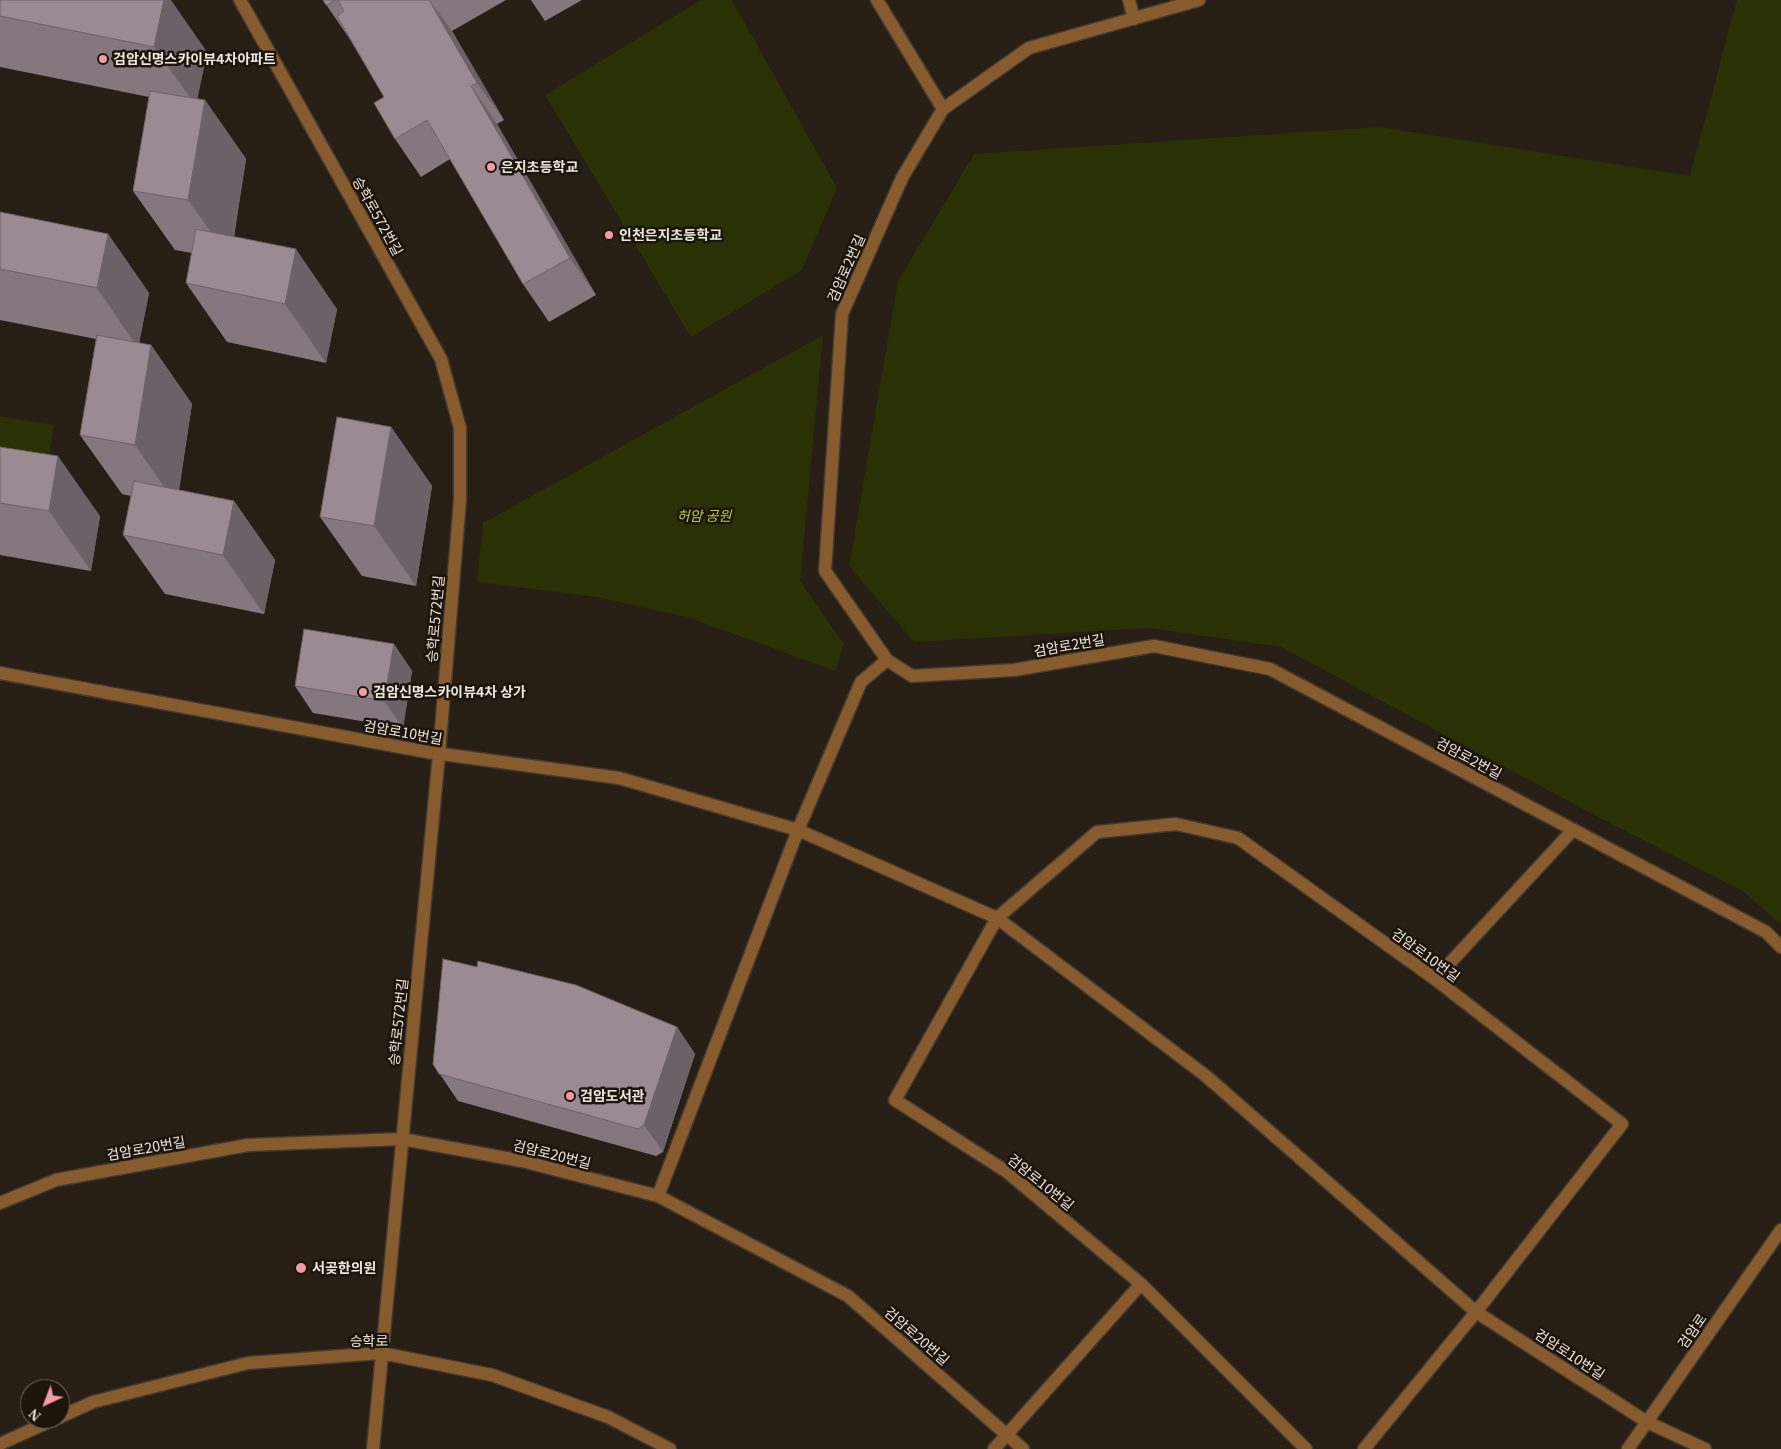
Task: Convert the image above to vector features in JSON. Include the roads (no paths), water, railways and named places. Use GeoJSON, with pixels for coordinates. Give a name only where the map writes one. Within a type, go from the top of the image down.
{"type":"FeatureCollection","features":[{"type":"Feature","properties":{"kind":"street","name":"승학로572번길"},"geometry":{"type":"LineString","coordinates":[[240,0],[441,359],[460,428],[460,500],[439,754],[373,1449]]}},
{"type":"Feature","properties":{"kind":"street"},"geometry":{"type":"LineString","coordinates":[[877,0],[943,109]]}},
{"type":"Feature","properties":{"kind":"street"},"geometry":{"type":"LineString","coordinates":[[1129,0],[1134,19]]}},
{"type":"Feature","properties":{"kind":"street","name":"검암로2번길"},"geometry":{"type":"LineString","coordinates":[[1199,0],[1029,48],[943,109],[902,178],[842,314],[825,571],[887,660],[912,676],[1014,670],[1154,646],[1270,668],[1766,932],[1781,947]]}},
{"type":"Feature","properties":{"kind":"street"},"geometry":{"type":"LineString","coordinates":[[658,1196],[798,830],[861,682],[887,660]]}},
{"type":"Feature","properties":{"kind":"street","name":"검암로10번길"},"geometry":{"type":"LineString","coordinates":[[0,673],[439,754],[619,778],[798,830],[997,918],[1206,1076],[1476,1312],[1647,1422],[1705,1449]]}},
{"type":"Feature","properties":{"kind":"street","name":"검암로10번길"},"geometry":{"type":"LineString","coordinates":[[1306,1449],[1141,1284],[1006,1172],[895,1100],[997,918],[1097,832],[1176,824],[1238,838],[1435,979],[1622,1124],[1476,1312],[1364,1449]]}},
{"type":"Feature","properties":{"kind":"street"},"geometry":{"type":"LineString","coordinates":[[1435,979],[1573,830]]}},
{"type":"Feature","properties":{"kind":"street","name":"검암로20번길"},"geometry":{"type":"LineString","coordinates":[[0,1203],[56,1180],[248,1144],[402,1139],[522,1161],[658,1196],[848,1296],[1023,1449]]}},
{"type":"Feature","properties":{"kind":"street","name":"검암로"},"geometry":{"type":"LineString","coordinates":[[1628,1449],[1781,1230]]}},
{"type":"Feature","properties":{"kind":"street"},"geometry":{"type":"LineString","coordinates":[[994,1449],[1141,1284]]}},
{"type":"Feature","properties":{"kind":"street","name":"승학로"},"geometry":{"type":"LineString","coordinates":[[70,1412],[93,1402],[248,1363],[381,1353],[492,1375],[608,1417],[670,1449]]}},
{"type":"Feature","properties":{"kind":"street"},"geometry":{"type":"LineString","coordinates":[[0,1444],[33,1429]]}},
{"type":"Feature","properties":{"kind":"place","name":"검암신명스카이뷰4차아파트"},"geometry":{"type":"Point","coordinates":[103,59]}},
{"type":"Feature","properties":{"kind":"place","name":"은지초등학교"},"geometry":{"type":"Point","coordinates":[491,167]}},
{"type":"Feature","properties":{"kind":"place","name":"인천은지초등학교"},"geometry":{"type":"Point","coordinates":[609,235]}},
{"type":"Feature","properties":{"kind":"place","name":"검암신명스카이뷰4차 상가"},"geometry":{"type":"Point","coordinates":[363,692]}},
{"type":"Feature","properties":{"kind":"place","name":"검암도서관"},"geometry":{"type":"Point","coordinates":[570,1096]}},
{"type":"Feature","properties":{"kind":"place","name":"서곶한의원"},"geometry":{"type":"Point","coordinates":[301,1268]}},
{"type":"Feature","properties":{"kind":"park label","name":"허암 공원"},"geometry":{"type":"Point","coordinates":[704,516]}}]}
